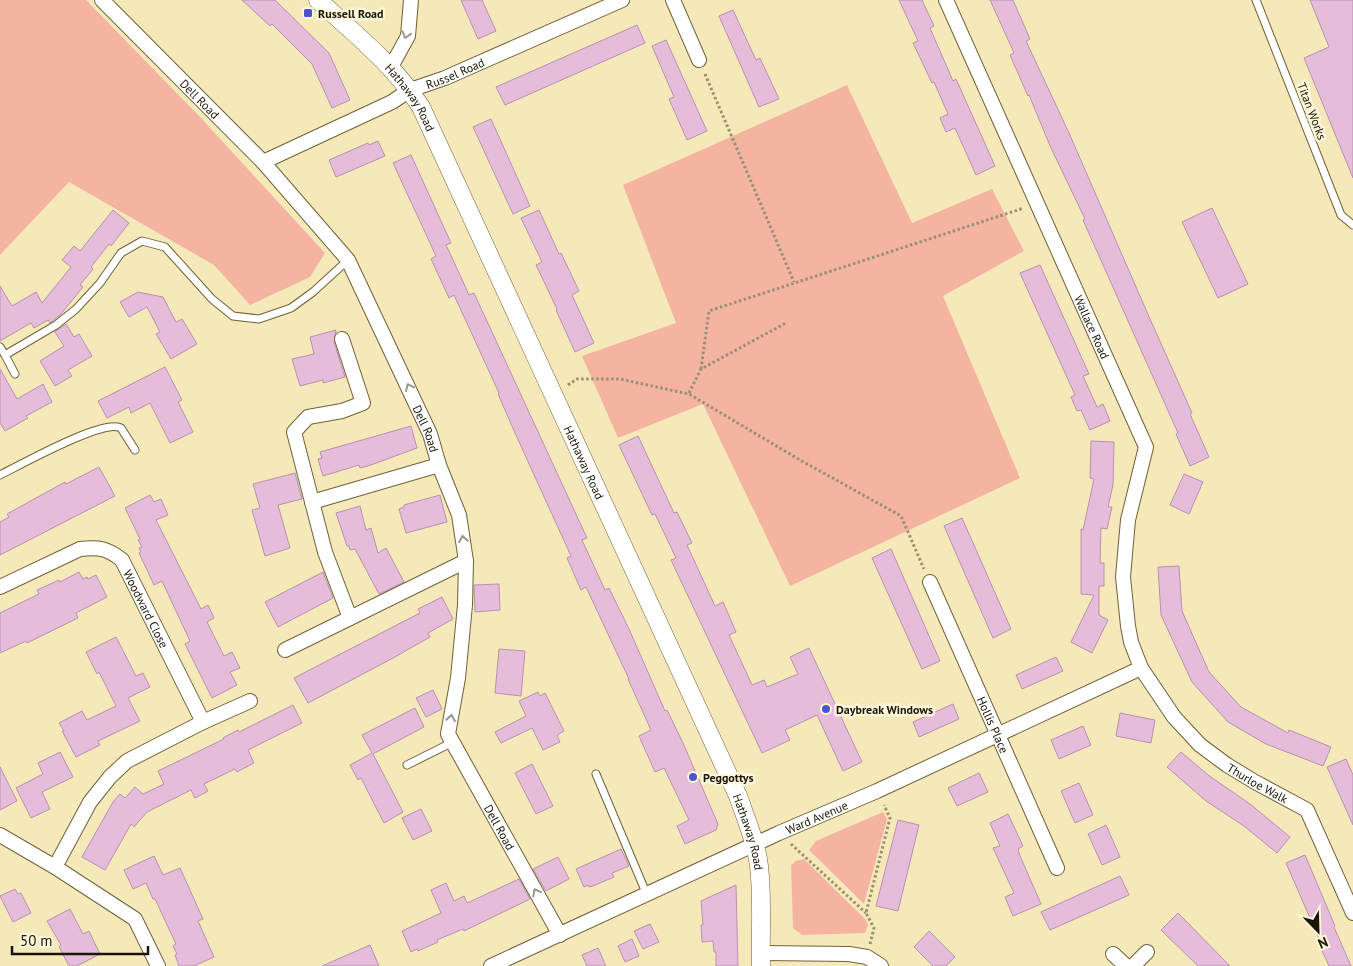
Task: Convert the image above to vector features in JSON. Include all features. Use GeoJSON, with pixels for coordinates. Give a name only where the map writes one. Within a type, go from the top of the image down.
{"type":"FeatureCollection","features":[{"type":"Feature","properties":{"kind":"street","name":"Dell Road"},"geometry":{"type":"LineString","coordinates":[[102,0],[263,162],[348,260],[430,434],[439,465],[459,515],[466,561],[465,605],[458,678],[448,734],[560,935]]}},
{"type":"Feature","properties":{"kind":"street","name":"Hathaway Road"},"geometry":{"type":"LineString","coordinates":[[318,0],[391,67],[421,107],[738,796],[755,845],[759,866],[761,888],[761,959]]}},
{"type":"Feature","properties":{"kind":"street"},"geometry":{"type":"LineString","coordinates":[[391,67],[408,36],[411,0]]}},
{"type":"Feature","properties":{"kind":"street","name":"Russel Road"},"geometry":{"type":"LineString","coordinates":[[263,162],[392,102],[410,90],[445,78],[622,0]]}},
{"type":"Feature","properties":{"kind":"street"},"geometry":{"type":"LineString","coordinates":[[673,0],[699,60]]}},
{"type":"Feature","properties":{"kind":"street","name":"Wallace Road"},"geometry":{"type":"LineString","coordinates":[[946,0],[1146,447],[1128,520],[1123,569],[1128,626],[1131,642],[1141,668]]}},
{"type":"Feature","properties":{"kind":"street"},"geometry":{"type":"LineString","coordinates":[[342,339],[363,403],[342,411],[308,417],[294,432],[326,552],[350,618]]}},
{"type":"Feature","properties":{"kind":"street"},"geometry":{"type":"LineString","coordinates":[[312,502],[439,465]]}},
{"type":"Feature","properties":{"kind":"street","name":"Woodward Close"},"geometry":{"type":"LineString","coordinates":[[0,587],[80,549],[104,549],[112,552],[122,560],[203,722]]}},
{"type":"Feature","properties":{"kind":"street"},"geometry":{"type":"LineString","coordinates":[[285,650],[466,561]]}},
{"type":"Feature","properties":{"kind":"street","name":"Hollis Place"},"geometry":{"type":"LineString","coordinates":[[930,582],[1057,868]]}},
{"type":"Feature","properties":{"kind":"street","name":"Ward Avenue"},"geometry":{"type":"LineString","coordinates":[[492,966],[779,833],[877,791],[1141,668]]}},
{"type":"Feature","properties":{"kind":"street","name":"Thurloe Walk"},"geometry":{"type":"LineString","coordinates":[[1141,668],[1174,717],[1200,745],[1227,765],[1307,810],[1353,913]]}},
{"type":"Feature","properties":{"kind":"street"},"geometry":{"type":"LineString","coordinates":[[55,867],[90,802],[110,777],[127,761],[203,722],[250,701]]}},
{"type":"Feature","properties":{"kind":"street"},"geometry":{"type":"LineString","coordinates":[[0,835],[55,867],[136,919],[158,966]]}},
{"type":"Feature","properties":{"kind":"street"},"geometry":{"type":"LineString","coordinates":[[1133,966],[1147,952]]}},
{"type":"Feature","properties":{"kind":"street"},"geometry":{"type":"LineString","coordinates":[[761,959],[849,954],[867,957],[881,966]]}},
{"type":"Feature","properties":{"kind":"street"},"geometry":{"type":"LineString","coordinates":[[1114,954],[1126,966]]}},
{"type":"Feature","properties":{"kind":"lane","name":"Titan Works"},"geometry":{"type":"LineString","coordinates":[[1256,0],[1341,215],[1353,225]]}},
{"type":"Feature","properties":{"kind":"lane"},"geometry":{"type":"LineString","coordinates":[[5,355],[56,325],[76,310],[100,283],[121,253],[142,241],[165,247],[212,299],[234,316],[259,319],[291,308],[313,292],[348,260]]}},
{"type":"Feature","properties":{"kind":"lane"},"geometry":{"type":"LineString","coordinates":[[0,347],[15,374]]}},
{"type":"Feature","properties":{"kind":"lane"},"geometry":{"type":"LineString","coordinates":[[0,475],[90,431],[107,426],[117,425],[121,428],[135,450]]}},
{"type":"Feature","properties":{"kind":"lane"},"geometry":{"type":"LineString","coordinates":[[407,765],[453,742]]}},
{"type":"Feature","properties":{"kind":"lane"},"geometry":{"type":"LineString","coordinates":[[596,774],[647,895]]}},
{"type":"Feature","properties":{"kind":"path"},"geometry":{"type":"LineString","coordinates":[[699,60],[794,282]]}},
{"type":"Feature","properties":{"kind":"path"},"geometry":{"type":"LineString","coordinates":[[688,394],[701,369],[709,311],[1038,203]]}},
{"type":"Feature","properties":{"kind":"path"},"geometry":{"type":"LineString","coordinates":[[701,369],[786,323]]}},
{"type":"Feature","properties":{"kind":"path"},"geometry":{"type":"LineString","coordinates":[[553,395],[577,379],[620,379],[688,394],[800,460],[901,516],[930,582]]}},
{"type":"Feature","properties":{"kind":"path"},"geometry":{"type":"LineString","coordinates":[[866,913],[890,818],[877,791]]}},
{"type":"Feature","properties":{"kind":"path"},"geometry":{"type":"LineString","coordinates":[[779,833],[866,913],[874,928],[867,957]]}},
{"type":"Feature","properties":{"kind":"shaded area"},"geometry":{"type":"Polygon","coordinates":[[[0,0],[86,0],[201,118],[325,253],[310,277],[250,305],[214,265],[69,182],[0,255],[0,0]]]}},
{"type":"Feature","properties":{"kind":"shaded area"},"geometry":{"type":"Polygon","coordinates":[[[847,85],[912,223],[992,189],[1024,251],[943,296],[1020,478],[790,586],[703,404],[618,438],[582,356],[676,323],[623,185],[847,85]]]}},
{"type":"Feature","properties":{"kind":"shaded area"},"geometry":{"type":"Polygon","coordinates":[[[883,812],[887,819],[864,904],[809,850],[816,841],[883,812]]]}},
{"type":"Feature","properties":{"kind":"shaded area"},"geometry":{"type":"Polygon","coordinates":[[[804,859],[866,920],[868,925],[865,933],[802,935],[793,928],[791,865],[796,861],[804,859]]]}},
{"type":"Feature","properties":{"kind":"building"},"geometry":{"type":"Polygon","coordinates":[[[242,0],[275,0],[329,53],[350,100],[332,108],[312,64],[272,24],[270,26],[242,0]]]}},
{"type":"Feature","properties":{"kind":"building"},"geometry":{"type":"Polygon","coordinates":[[[461,0],[482,0],[496,31],[478,39],[461,0]]]}},
{"type":"Feature","properties":{"kind":"building"},"geometry":{"type":"Polygon","coordinates":[[[899,0],[922,0],[934,26],[930,28],[953,81],[956,79],[995,166],[976,175],[955,128],[946,132],[940,118],[948,114],[934,82],[932,83],[913,43],[918,41],[899,0]]]}},
{"type":"Feature","properties":{"kind":"building"},"geometry":{"type":"Polygon","coordinates":[[[990,0],[1013,0],[1030,39],[1026,41],[1069,133],[1192,413],[1190,414],[1209,457],[1190,466],[1176,434],[1178,433],[1083,220],[1085,219],[1010,55],[1014,53],[990,0]]]}},
{"type":"Feature","properties":{"kind":"building"},"geometry":{"type":"Polygon","coordinates":[[[1310,0],[1353,0],[1353,178],[1304,58],[1329,47],[1310,0]]]}},
{"type":"Feature","properties":{"kind":"building"},"geometry":{"type":"Polygon","coordinates":[[[733,10],[756,60],[760,58],[779,99],[759,107],[719,16],[733,10]]]}},
{"type":"Feature","properties":{"kind":"building"},"geometry":{"type":"Polygon","coordinates":[[[637,25],[645,43],[505,105],[496,87],[637,25]]]}},
{"type":"Feature","properties":{"kind":"building"},"geometry":{"type":"Polygon","coordinates":[[[666,40],[707,131],[687,140],[669,99],[674,97],[652,46],[666,40]]]}},
{"type":"Feature","properties":{"kind":"building"},"geometry":{"type":"Polygon","coordinates":[[[491,119],[530,206],[513,214],[473,127],[491,119]]]}},
{"type":"Feature","properties":{"kind":"building"},"geometry":{"type":"Polygon","coordinates":[[[378,141],[385,156],[336,177],[329,160],[368,143],[369,145],[378,141]]]}},
{"type":"Feature","properties":{"kind":"building"},"geometry":{"type":"Polygon","coordinates":[[[411,155],[451,243],[446,245],[469,295],[474,293],[587,538],[582,540],[605,590],[609,588],[629,629],[665,711],[667,710],[683,743],[718,824],[716,830],[685,844],[677,826],[689,820],[664,768],[655,772],[639,736],[651,730],[629,679],[586,587],[581,590],[567,558],[571,556],[515,433],[499,393],[454,295],[449,298],[431,259],[436,256],[393,163],[411,155]]]}},
{"type":"Feature","properties":{"kind":"building"},"geometry":{"type":"Polygon","coordinates":[[[1212,208],[1248,284],[1218,298],[1182,222],[1212,208]]]}},
{"type":"Feature","properties":{"kind":"building"},"geometry":{"type":"Polygon","coordinates":[[[113,210],[129,223],[91,267],[93,269],[80,285],[83,287],[61,314],[50,323],[48,320],[34,328],[31,323],[0,341],[0,286],[12,306],[36,292],[42,303],[71,267],[62,260],[74,246],[80,251],[113,210]]]}},
{"type":"Feature","properties":{"kind":"building"},"geometry":{"type":"Polygon","coordinates":[[[539,210],[559,254],[561,253],[579,291],[572,295],[594,343],[575,352],[536,265],[542,262],[521,218],[539,210]]]}},
{"type":"Feature","properties":{"kind":"building"},"geometry":{"type":"Polygon","coordinates":[[[1040,265],[1089,374],[1083,376],[1097,407],[1103,404],[1110,421],[1090,430],[1081,410],[1077,411],[1071,397],[1075,395],[1020,273],[1040,265]]]}},
{"type":"Feature","properties":{"kind":"building"},"geometry":{"type":"Polygon","coordinates":[[[138,292],[163,297],[176,322],[182,319],[197,344],[171,359],[156,334],[160,332],[147,307],[129,317],[120,302],[138,292]]]}},
{"type":"Feature","properties":{"kind":"building"},"geometry":{"type":"Polygon","coordinates":[[[66,324],[74,337],[79,334],[92,356],[68,370],[72,376],[55,386],[40,361],[64,346],[55,332],[66,324]]]}},
{"type":"Feature","properties":{"kind":"building"},"geometry":{"type":"Polygon","coordinates":[[[336,330],[334,342],[345,377],[323,383],[323,380],[300,386],[292,359],[314,354],[310,337],[336,330]]]}},
{"type":"Feature","properties":{"kind":"building"},"geometry":{"type":"Polygon","coordinates":[[[165,367],[182,400],[178,402],[193,432],[170,443],[150,403],[131,413],[129,407],[107,418],[98,401],[165,367]]]}},
{"type":"Feature","properties":{"kind":"building"},"geometry":{"type":"Polygon","coordinates":[[[0,369],[17,399],[43,384],[52,402],[26,416],[28,418],[5,431],[0,423],[0,369]]]}},
{"type":"Feature","properties":{"kind":"building"},"geometry":{"type":"Polygon","coordinates":[[[411,426],[417,448],[371,465],[360,468],[359,465],[323,476],[318,459],[322,458],[320,452],[411,426]]]}},
{"type":"Feature","properties":{"kind":"building"},"geometry":{"type":"Polygon","coordinates":[[[638,436],[674,513],[677,512],[692,543],[687,545],[715,606],[723,602],[736,632],[729,635],[752,685],[764,680],[767,687],[798,674],[790,657],[809,648],[862,762],[843,771],[817,715],[785,730],[790,740],[762,753],[671,560],[676,558],[655,514],[652,515],[619,445],[638,436]]]}},
{"type":"Feature","properties":{"kind":"building"},"geometry":{"type":"Polygon","coordinates":[[[1091,441],[1114,442],[1113,485],[1108,507],[1112,507],[1107,529],[1101,528],[1100,563],[1104,563],[1104,586],[1099,586],[1099,615],[1108,620],[1092,653],[1071,642],[1094,595],[1081,594],[1081,529],[1083,530],[1094,479],[1090,478],[1091,441]]]}},
{"type":"Feature","properties":{"kind":"building"},"geometry":{"type":"Polygon","coordinates":[[[99,467],[115,496],[0,555],[0,522],[9,517],[7,514],[65,482],[66,484],[99,467]]]}},
{"type":"Feature","properties":{"kind":"building"},"geometry":{"type":"Polygon","coordinates":[[[295,473],[302,499],[278,505],[290,548],[265,556],[252,510],[260,508],[253,484],[295,473]]]}},
{"type":"Feature","properties":{"kind":"building"},"geometry":{"type":"Polygon","coordinates":[[[1184,474],[1203,482],[1189,514],[1170,505],[1184,474]]]}},
{"type":"Feature","properties":{"kind":"building"},"geometry":{"type":"Polygon","coordinates":[[[150,495],[154,502],[161,499],[168,515],[156,520],[201,609],[208,605],[214,618],[207,622],[224,656],[232,652],[240,668],[230,672],[237,685],[212,698],[185,644],[190,641],[162,581],[154,585],[139,553],[141,552],[139,548],[142,547],[138,540],[140,539],[125,508],[150,495]]]}},
{"type":"Feature","properties":{"kind":"building"},"geometry":{"type":"Polygon","coordinates":[[[440,495],[447,522],[406,533],[399,509],[404,507],[404,505],[440,495]]]}},
{"type":"Feature","properties":{"kind":"building"},"geometry":{"type":"Polygon","coordinates":[[[360,506],[366,530],[371,528],[378,553],[386,548],[404,582],[379,594],[355,549],[350,550],[349,546],[347,546],[336,513],[360,506]]]}},
{"type":"Feature","properties":{"kind":"building"},"geometry":{"type":"Polygon","coordinates":[[[962,518],[1011,629],[993,638],[944,526],[962,518]]]}},
{"type":"Feature","properties":{"kind":"building"},"geometry":{"type":"Polygon","coordinates":[[[891,549],[940,661],[922,669],[872,558],[891,549]]]}},
{"type":"Feature","properties":{"kind":"building"},"geometry":{"type":"Polygon","coordinates":[[[1179,566],[1182,611],[1209,672],[1241,707],[1288,733],[1289,730],[1331,747],[1323,766],[1266,744],[1228,722],[1192,682],[1161,615],[1158,567],[1179,566]]]}},
{"type":"Feature","properties":{"kind":"building"},"geometry":{"type":"Polygon","coordinates":[[[79,572],[83,579],[96,575],[107,597],[76,613],[78,618],[27,643],[26,641],[0,653],[0,613],[39,594],[37,590],[59,580],[60,582],[79,572]]]}},
{"type":"Feature","properties":{"kind":"building"},"geometry":{"type":"Polygon","coordinates":[[[323,572],[333,598],[278,627],[265,602],[323,572]]]}},
{"type":"Feature","properties":{"kind":"building"},"geometry":{"type":"Polygon","coordinates":[[[499,584],[500,610],[475,612],[474,585],[499,584]]]}},
{"type":"Feature","properties":{"kind":"building"},"geometry":{"type":"Polygon","coordinates":[[[442,597],[453,619],[428,633],[430,637],[308,703],[294,678],[420,613],[418,609],[442,597]]]}},
{"type":"Feature","properties":{"kind":"building"},"geometry":{"type":"Polygon","coordinates":[[[116,637],[136,676],[143,673],[150,687],[128,698],[140,721],[98,741],[100,745],[76,757],[59,723],[82,711],[87,720],[116,706],[99,672],[97,674],[86,652],[116,637]]]}},
{"type":"Feature","properties":{"kind":"building"},"geometry":{"type":"Polygon","coordinates":[[[499,649],[525,651],[521,696],[495,693],[499,649]]]}},
{"type":"Feature","properties":{"kind":"building"},"geometry":{"type":"Polygon","coordinates":[[[1056,657],[1063,671],[1022,689],[1016,675],[1056,657]]]}},
{"type":"Feature","properties":{"kind":"building"},"geometry":{"type":"Polygon","coordinates":[[[433,690],[442,709],[426,717],[416,698],[433,690]]]}},
{"type":"Feature","properties":{"kind":"building"},"geometry":{"type":"Polygon","coordinates":[[[538,692],[540,696],[545,693],[564,731],[557,735],[560,742],[543,750],[532,728],[501,743],[495,732],[526,716],[519,701],[538,692]]]}},
{"type":"Feature","properties":{"kind":"building"},"geometry":{"type":"Polygon","coordinates":[[[953,704],[959,719],[919,737],[913,722],[953,704]]]}},
{"type":"Feature","properties":{"kind":"building"},"geometry":{"type":"Polygon","coordinates":[[[293,705],[302,723],[248,750],[254,763],[237,772],[235,769],[204,784],[208,791],[195,798],[191,790],[147,812],[134,827],[131,824],[105,870],[82,857],[113,802],[120,794],[125,798],[135,787],[143,794],[164,784],[158,771],[224,739],[238,730],[239,732],[293,705]]]}},
{"type":"Feature","properties":{"kind":"building"},"geometry":{"type":"Polygon","coordinates":[[[415,708],[424,727],[373,754],[403,812],[384,823],[361,778],[358,780],[350,765],[372,753],[362,735],[415,708]]]}},
{"type":"Feature","properties":{"kind":"building"},"geometry":{"type":"Polygon","coordinates":[[[1120,713],[1155,720],[1151,743],[1116,736],[1120,713]]]}},
{"type":"Feature","properties":{"kind":"building"},"geometry":{"type":"Polygon","coordinates":[[[1083,726],[1091,745],[1059,759],[1051,740],[1083,726]]]}},
{"type":"Feature","properties":{"kind":"building"},"geometry":{"type":"Polygon","coordinates":[[[60,752],[73,777],[42,792],[50,809],[31,818],[16,788],[43,774],[38,763],[60,752]]]}},
{"type":"Feature","properties":{"kind":"building"},"geometry":{"type":"Polygon","coordinates":[[[1181,752],[1208,775],[1250,804],[1290,837],[1277,853],[1244,826],[1206,801],[1167,767],[1181,752]]]}},
{"type":"Feature","properties":{"kind":"building"},"geometry":{"type":"Polygon","coordinates":[[[1346,759],[1353,775],[1353,825],[1327,767],[1346,759]]]}},
{"type":"Feature","properties":{"kind":"building"},"geometry":{"type":"Polygon","coordinates":[[[532,764],[553,806],[536,814],[515,773],[532,764]]]}},
{"type":"Feature","properties":{"kind":"building"},"geometry":{"type":"Polygon","coordinates":[[[0,767],[17,801],[0,810],[0,767]]]}},
{"type":"Feature","properties":{"kind":"building"},"geometry":{"type":"Polygon","coordinates":[[[979,773],[988,792],[957,806],[948,788],[979,773]]]}},
{"type":"Feature","properties":{"kind":"building"},"geometry":{"type":"Polygon","coordinates":[[[1079,783],[1093,815],[1075,823],[1061,791],[1079,783]]]}},
{"type":"Feature","properties":{"kind":"building"},"geometry":{"type":"Polygon","coordinates":[[[421,809],[432,831],[413,840],[402,818],[421,809]]]}},
{"type":"Feature","properties":{"kind":"building"},"geometry":{"type":"Polygon","coordinates":[[[1008,814],[1023,846],[1018,849],[1020,856],[1041,904],[1013,916],[1005,897],[1014,893],[993,848],[1000,846],[990,823],[1008,814]]]}},
{"type":"Feature","properties":{"kind":"building"},"geometry":{"type":"Polygon","coordinates":[[[898,820],[919,825],[898,911],[876,906],[898,820]]]}},
{"type":"Feature","properties":{"kind":"building"},"geometry":{"type":"Polygon","coordinates":[[[1106,825],[1120,857],[1102,865],[1088,834],[1106,825]]]}},
{"type":"Feature","properties":{"kind":"building"},"geometry":{"type":"Polygon","coordinates":[[[621,849],[629,866],[612,873],[614,877],[593,886],[589,887],[588,885],[584,887],[576,869],[621,849]]]}},
{"type":"Feature","properties":{"kind":"building"},"geometry":{"type":"Polygon","coordinates":[[[1305,855],[1351,966],[1329,966],[1318,942],[1320,941],[1286,863],[1305,855]]]}},
{"type":"Feature","properties":{"kind":"building"},"geometry":{"type":"Polygon","coordinates":[[[154,856],[163,875],[180,868],[203,919],[198,921],[214,957],[194,966],[179,966],[175,955],[177,954],[173,946],[176,944],[146,883],[133,889],[124,870],[154,856]]]}},
{"type":"Feature","properties":{"kind":"building"},"geometry":{"type":"Polygon","coordinates":[[[558,857],[569,879],[546,891],[533,869],[558,857]]]}},
{"type":"Feature","properties":{"kind":"building"},"geometry":{"type":"Polygon","coordinates":[[[1120,876],[1129,895],[1050,930],[1041,912],[1120,876]]]}},
{"type":"Feature","properties":{"kind":"building"},"geometry":{"type":"Polygon","coordinates":[[[519,879],[530,899],[464,931],[463,929],[437,940],[438,942],[418,951],[417,949],[411,952],[402,931],[441,913],[431,890],[446,883],[454,901],[464,896],[467,903],[519,879]]]}},
{"type":"Feature","properties":{"kind":"building"},"geometry":{"type":"Polygon","coordinates":[[[736,885],[738,966],[716,966],[716,952],[714,952],[713,941],[702,942],[701,901],[736,885]]]}},
{"type":"Feature","properties":{"kind":"building"},"geometry":{"type":"Polygon","coordinates":[[[15,889],[18,894],[21,893],[31,913],[13,922],[0,896],[15,889]]]}},
{"type":"Feature","properties":{"kind":"building"},"geometry":{"type":"Polygon","coordinates":[[[70,909],[83,934],[89,931],[100,954],[77,966],[69,966],[59,947],[61,945],[47,921],[70,909]]]}},
{"type":"Feature","properties":{"kind":"building"},"geometry":{"type":"Polygon","coordinates":[[[1178,913],[1230,966],[1198,966],[1161,930],[1178,913]]]}},
{"type":"Feature","properties":{"kind":"building"},"geometry":{"type":"Polygon","coordinates":[[[650,924],[659,942],[643,949],[634,931],[650,924]]]}},
{"type":"Feature","properties":{"kind":"building"},"geometry":{"type":"Polygon","coordinates":[[[929,931],[955,957],[946,966],[933,966],[914,947],[929,931]]]}},
{"type":"Feature","properties":{"kind":"building"},"geometry":{"type":"Polygon","coordinates":[[[632,939],[639,956],[625,962],[618,946],[632,939]]]}},
{"type":"Feature","properties":{"kind":"building"},"geometry":{"type":"Polygon","coordinates":[[[370,945],[379,966],[322,966],[370,945]]]}},
{"type":"Feature","properties":{"kind":"building"},"geometry":{"type":"Polygon","coordinates":[[[598,948],[606,966],[587,966],[582,955],[598,948]]]}},
{"type":"Feature","properties":{"kind":"place","name":"Russell Road"},"geometry":{"type":"Point","coordinates":[308,13]}},
{"type":"Feature","properties":{"kind":"place","name":"Daybreak Windows"},"geometry":{"type":"Point","coordinates":[826,709]}},
{"type":"Feature","properties":{"kind":"place","name":"Peggottys"},"geometry":{"type":"Point","coordinates":[693,777]}}]}
